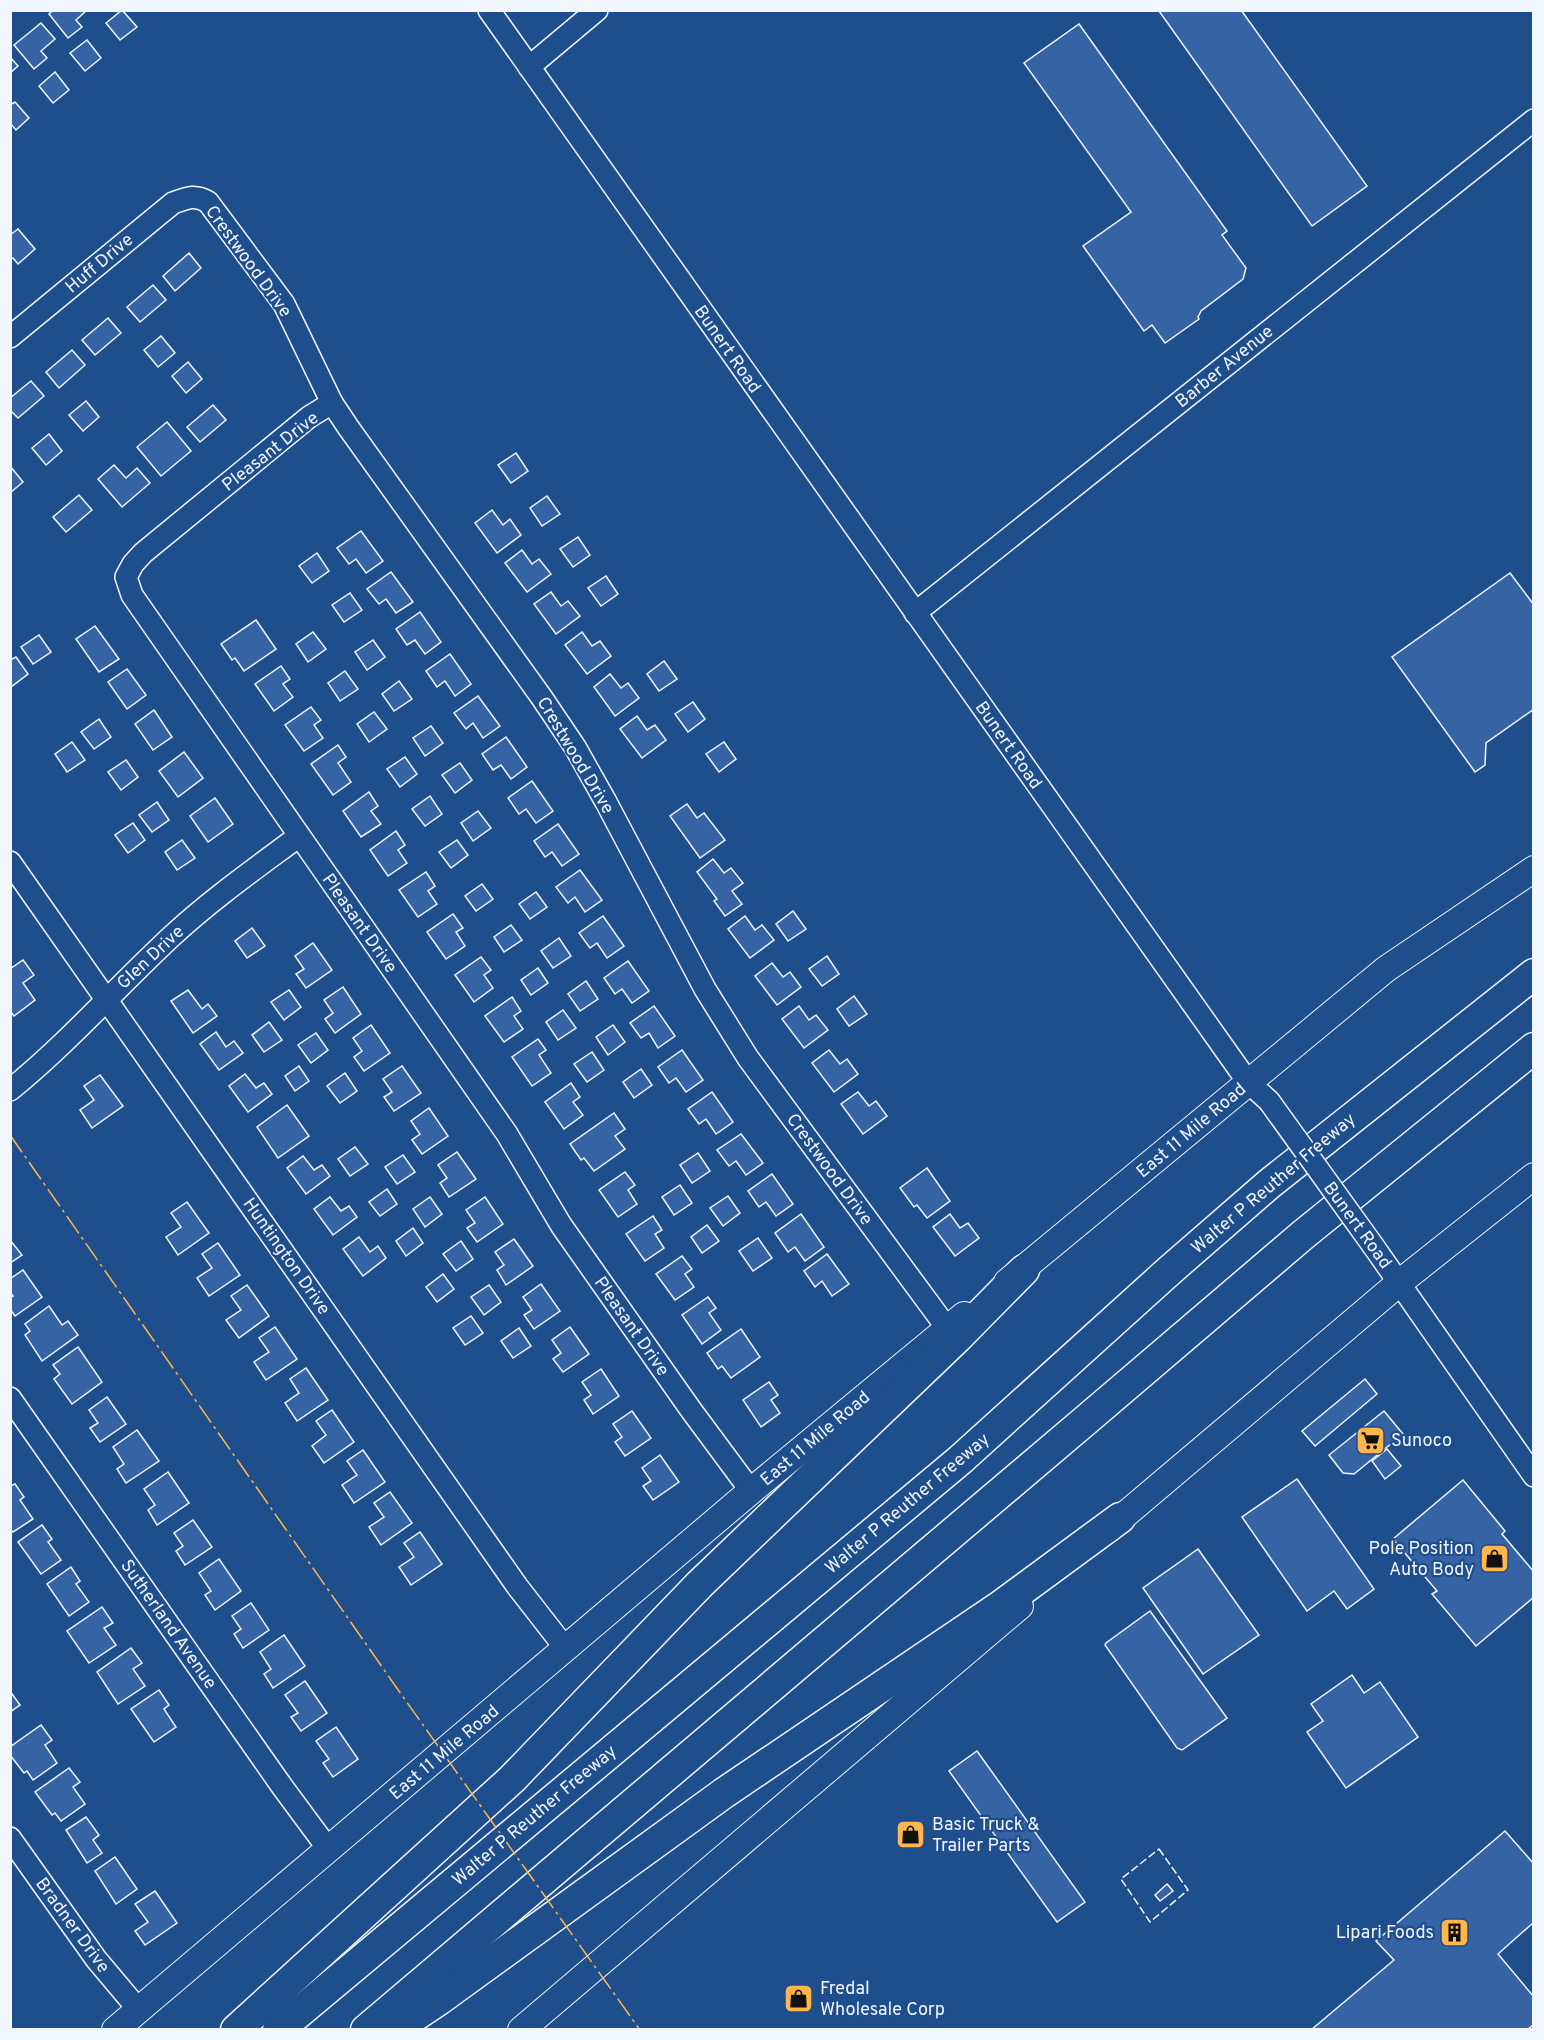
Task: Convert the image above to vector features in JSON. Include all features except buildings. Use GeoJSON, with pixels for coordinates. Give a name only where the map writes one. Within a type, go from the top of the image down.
{"type":"FeatureCollection","features":[{"type":"Feature","properties":{"kind":"highway","name":"Walter P Reuther Freeway"},"geometry":{"type":"LineString","coordinates":[[278,2030],[960,1460],[1269,1184],[1533,974]]}},
{"type":"Feature","properties":{"kind":"highway"},"geometry":{"type":"LineString","coordinates":[[366,2030],[1304,1234],[1533,1048]]}},
{"type":"Feature","properties":{"kind":"highway"},"geometry":{"type":"LineString","coordinates":[[236,2030],[512,1779],[700,1584],[958,1337],[1024,1270]]}},
{"type":"Feature","properties":{"kind":"highway"},"geometry":{"type":"LineString","coordinates":[[394,2030],[724,1793],[999,1607],[1120,1518]]}},
{"type":"Feature","properties":{"kind":"main road","name":"East 11 Mile Road"},"geometry":{"type":"LineString","coordinates":[[115,2030],[751,1491],[947,1328],[1024,1270],[1386,969],[1533,869]]}},
{"type":"Feature","properties":{"kind":"main road"},"geometry":{"type":"LineString","coordinates":[[521,2030],[953,1664],[1120,1518],[1399,1283],[1533,1176]]}},
{"type":"Feature","properties":{"kind":"street","name":"Bunert Road"},"geometry":{"type":"LineString","coordinates":[[489,10],[1248,1082],[1269,1101],[1374,1247],[1533,1476]]}},
{"type":"Feature","properties":{"kind":"street"},"geometry":{"type":"LineString","coordinates":[[529,67],[597,10]]}},
{"type":"Feature","properties":{"kind":"street","name":"Barber Avenue"},"geometry":{"type":"LineString","coordinates":[[915,613],[1533,120]]}},
{"type":"Feature","properties":{"kind":"street","name":"Huff Drive"},"geometry":{"type":"LineString","coordinates":[[10,337],[173,203],[192,196]]}},
{"type":"Feature","properties":{"kind":"street","name":"Crestwood Drive"},"geometry":{"type":"LineString","coordinates":[[192,196],[200,197],[208,202],[219,214],[284,304],[332,403],[542,698],[574,747],[606,802],[705,989],[748,1058],[947,1328]]}},
{"type":"Feature","properties":{"kind":"street","name":"Pleasant Drive"},"geometry":{"type":"LineString","coordinates":[[332,403],[309,417],[143,553],[133,564],[126,577],[132,595],[507,1134],[561,1225],[751,1491]]}},
{"type":"Feature","properties":{"kind":"street","name":"Glen Drive"},"geometry":{"type":"LineString","coordinates":[[10,1090],[38,1067],[194,916],[298,836]]}},
{"type":"Feature","properties":{"kind":"street","name":"Huntington Drive"},"geometry":{"type":"LineString","coordinates":[[10,862],[517,1586],[566,1649]]}},
{"type":"Feature","properties":{"kind":"street","name":"Sutherland Avenue"},"geometry":{"type":"LineString","coordinates":[[10,1398],[267,1766],[329,1850]]}},
{"type":"Feature","properties":{"kind":"street","name":"Bradner Drive"},"geometry":{"type":"LineString","coordinates":[[10,1838],[96,1959],[138,2009]]}},
{"type":"Feature","properties":{"kind":"fence"},"geometry":{"type":"LineString","coordinates":[[1159,1849],[1188,1890],[1150,1922],[1121,1879],[1159,1849]]}},
{"type":"Feature","properties":{"kind":"power"},"geometry":{"type":"LineString","coordinates":[[10,1135],[401,1694],[640,2030]]}},
{"type":"Feature","properties":{"kind":"place","name":"Sunoco"},"geometry":{"type":"Point","coordinates":[1370,1440]}},
{"type":"Feature","properties":{"kind":"place","name":"Pole Position Auto Body"},"geometry":{"type":"Point","coordinates":[1495,1558]}},
{"type":"Feature","properties":{"kind":"place","name":"Basic Truck & Trailer Parts"},"geometry":{"type":"Point","coordinates":[911,1834]}},
{"type":"Feature","properties":{"kind":"place","name":"Lipari Foods"},"geometry":{"type":"Point","coordinates":[1455,1932]}},
{"type":"Feature","properties":{"kind":"place","name":"Fredal Wholesale Corp"},"geometry":{"type":"Point","coordinates":[799,1998]}}]}
